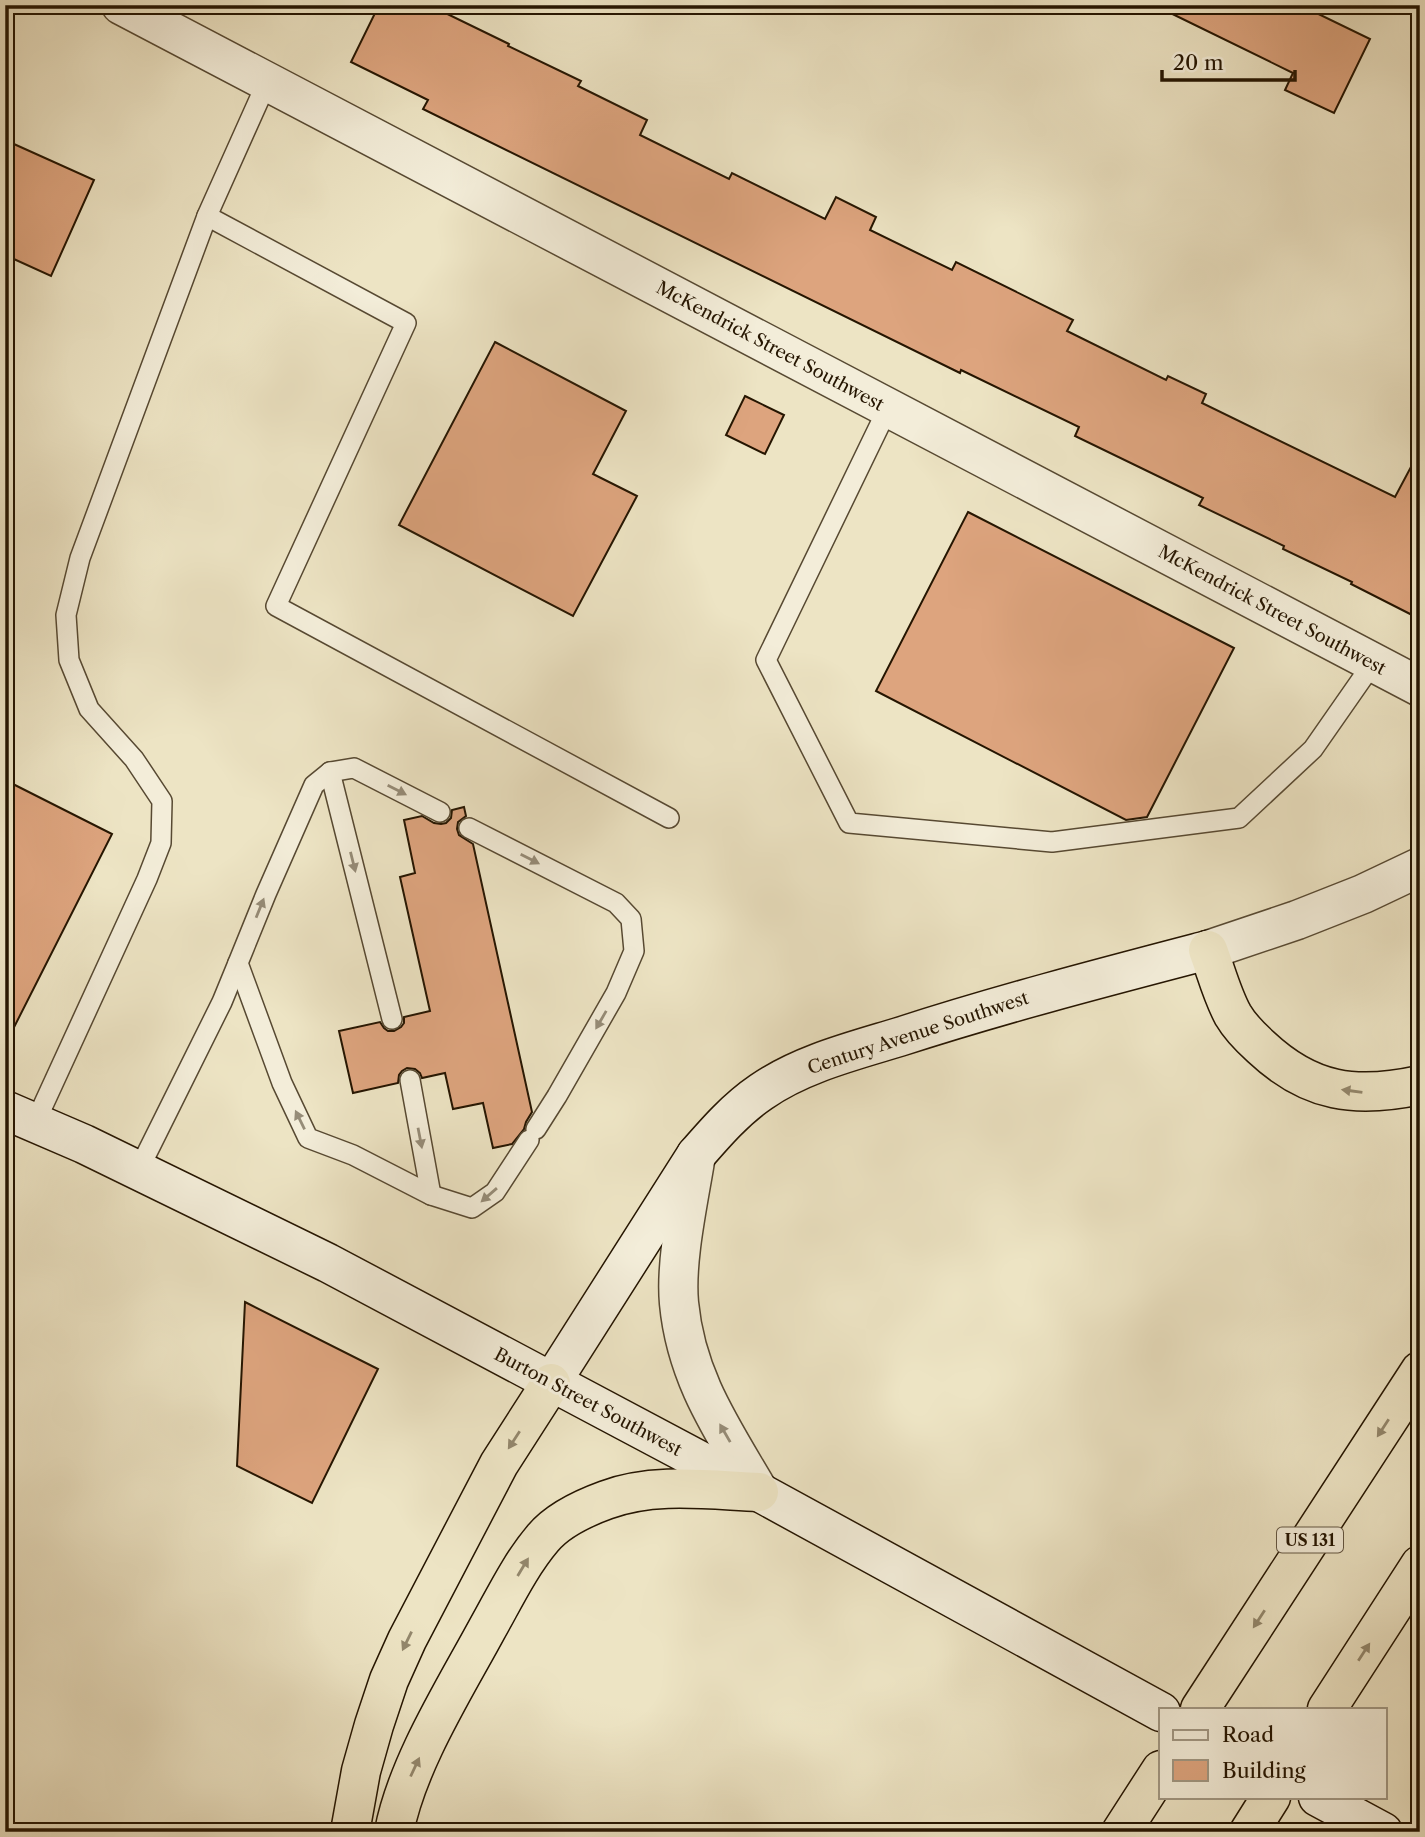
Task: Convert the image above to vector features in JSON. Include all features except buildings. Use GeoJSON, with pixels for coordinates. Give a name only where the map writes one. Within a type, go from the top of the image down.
{"type":"FeatureCollection","features":[{"type":"Feature","properties":{"kind":"highway"},"geometry":{"type":"LineString","coordinates":[[1208,950],[1234,1016],[1251,1038],[1289,1071],[1333,1088],[1363,1093],[1395,1091],[1420,1085]]}},
{"type":"Feature","properties":{"kind":"highway","name":"US 131"},"geometry":{"type":"LineString","coordinates":[[1201,1708],[1420,1371]]}},
{"type":"Feature","properties":{"kind":"highway"},"geometry":{"type":"LineString","coordinates":[[350,1832],[370,1737],[402,1650],[499,1464],[551,1383]]}},
{"type":"Feature","properties":{"kind":"highway"},"geometry":{"type":"LineString","coordinates":[[394,1832],[409,1781],[427,1741],[459,1679],[542,1538],[555,1526],[606,1500],[629,1493],[664,1489],[759,1492]]}},
{"type":"Feature","properties":{"kind":"highway"},"geometry":{"type":"LineString","coordinates":[[1328,1708],[1420,1564]]}},
{"type":"Feature","properties":{"kind":"highway"},"geometry":{"type":"LineString","coordinates":[[1121,1832],[1159,1773]]}},
{"type":"Feature","properties":{"kind":"highway"},"geometry":{"type":"LineString","coordinates":[[1249,1832],[1270,1798]]}},
{"type":"Feature","properties":{"kind":"main road","name":"McKendrick Street Southwest"},"geometry":{"type":"LineString","coordinates":[[121,5],[1420,687]]}},
{"type":"Feature","properties":{"kind":"main road","name":"Century Avenue Southwest"},"geometry":{"type":"LineString","coordinates":[[551,1383],[696,1155],[719,1128],[763,1090],[799,1071],[838,1056],[989,1008],[1208,950],[1297,920],[1363,894],[1420,867]]}},
{"type":"Feature","properties":{"kind":"main road","name":"Burton Street Southwest"},"geometry":{"type":"LineString","coordinates":[[20,1117],[84,1144],[328,1263],[759,1492],[1159,1711]]}},
{"type":"Feature","properties":{"kind":"main road"},"geometry":{"type":"LineString","coordinates":[[696,1155],[679,1275],[678,1301],[683,1330],[690,1360],[705,1400],[759,1492]]}},
{"type":"Feature","properties":{"kind":"main road"},"geometry":{"type":"LineString","coordinates":[[1320,1798],[1381,1831]]}},
{"type":"Feature","properties":{"kind":"lane"},"geometry":{"type":"LineString","coordinates":[[20,1117],[147,879],[161,843],[162,801],[134,759],[89,709],[69,660],[66,615],[80,558],[207,216],[267,82]]}},
{"type":"Feature","properties":{"kind":"lane"},"geometry":{"type":"LineString","coordinates":[[207,216],[406,324],[276,606],[669,818]]}},
{"type":"Feature","properties":{"kind":"lane"},"geometry":{"type":"LineString","coordinates":[[888,408],[766,660],[849,823],[1052,842],[1240,818],[1312,749],[1373,663]]}},
{"type":"Feature","properties":{"kind":"lane"},"geometry":{"type":"LineString","coordinates":[[138,1171],[222,1002],[314,785],[330,772],[354,768],[440,812]]}},
{"type":"Feature","properties":{"kind":"lane"},"geometry":{"type":"LineString","coordinates":[[330,772],[392,1019]]}},
{"type":"Feature","properties":{"kind":"lane"},"geometry":{"type":"LineString","coordinates":[[238,963],[282,1083],[309,1138],[353,1155],[431,1195],[472,1208],[495,1192],[532,1134],[616,993],[634,951],[631,919],[616,903],[469,828]]}},
{"type":"Feature","properties":{"kind":"lane"},"geometry":{"type":"LineString","coordinates":[[410,1080],[431,1195]]}}]}
